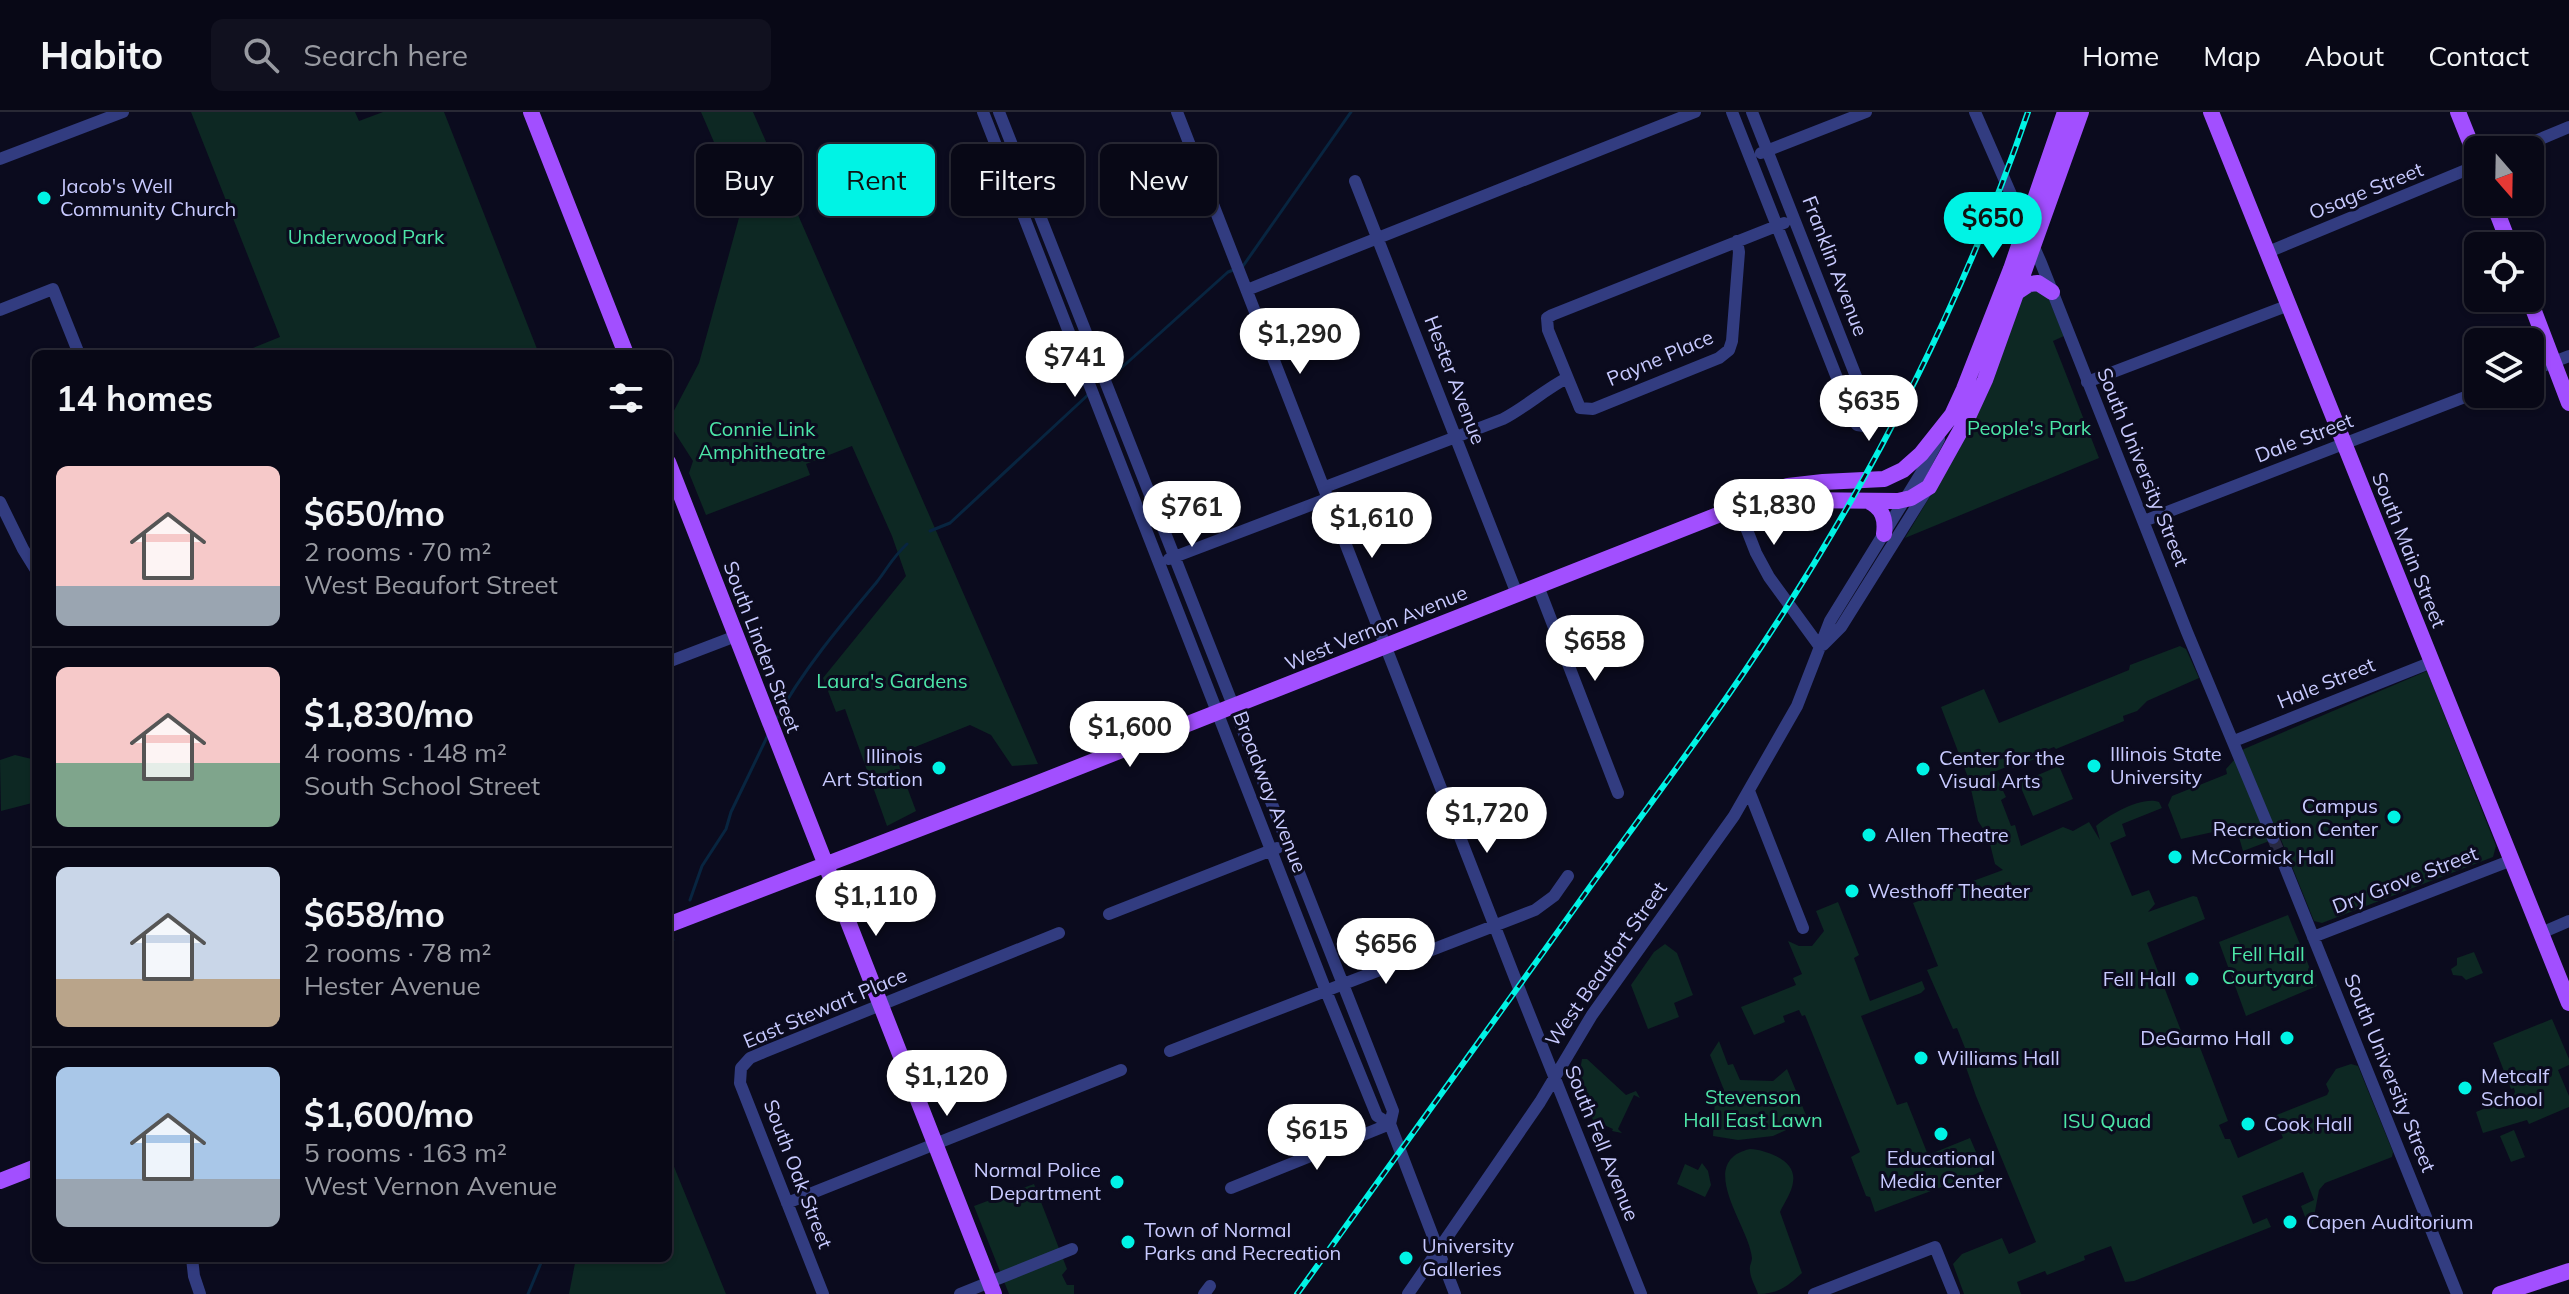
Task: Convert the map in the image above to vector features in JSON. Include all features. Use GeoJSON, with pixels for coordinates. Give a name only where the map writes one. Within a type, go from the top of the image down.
{"type":"FeatureCollection","features":[{"type":"Feature","properties":{"kind":"main road"},"geometry":{"type":"LineString","coordinates":[[531,112],[624,350]]}},
{"type":"Feature","properties":{"kind":"main road","name":"West Beaufort Street"},"geometry":{"type":"LineString","coordinates":[[1952,415],[2025,230],[2065,112]]}},
{"type":"Feature","properties":{"kind":"main road","name":"West Beaufort Street"},"geometry":{"type":"LineString","coordinates":[[1929,487],[1985,380],[2081,112]]}},
{"type":"Feature","properties":{"kind":"main road","name":"South Main Street"},"geometry":{"type":"LineString","coordinates":[[2211,112],[2569,1003]]}},
{"type":"Feature","properties":{"kind":"main road"},"geometry":{"type":"LineString","coordinates":[[2458,112],[2467,136]]}},
{"type":"Feature","properties":{"kind":"main road"},"geometry":{"type":"LineString","coordinates":[[2017,292],[2029,284],[2038,283],[2052,292]]}},
{"type":"Feature","properties":{"kind":"main road"},"geometry":{"type":"LineString","coordinates":[[2536,312],[2561,359],[2569,403]]}},
{"type":"Feature","properties":{"kind":"main road","name":"West Vernon Avenue"},"geometry":{"type":"LineString","coordinates":[[672,923],[1234,706],[1738,507],[1771,491],[1823,482],[1873,481],[1894,475],[1913,463],[1952,415]]}},
{"type":"Feature","properties":{"kind":"main road","name":"South Linden Street"},"geometry":{"type":"LineString","coordinates":[[672,472],[992,1288]]}},
{"type":"Feature","properties":{"kind":"main road","name":"West Vernon Avenue"},"geometry":{"type":"LineString","coordinates":[[1738,507],[1791,500],[1905,500],[1929,487]]}},
{"type":"Feature","properties":{"kind":"main road"},"geometry":{"type":"LineString","coordinates":[[1868,501],[1883,514],[1884,534]]}},
{"type":"Feature","properties":{"kind":"main road"},"geometry":{"type":"LineString","coordinates":[[0,1181],[32,1169]]}},
{"type":"Feature","properties":{"kind":"main road"},"geometry":{"type":"LineString","coordinates":[[2500,1294],[2569,1271]]}},
{"type":"Feature","properties":{"kind":"street"},"geometry":{"type":"LineString","coordinates":[[78,112],[84,127]]}},
{"type":"Feature","properties":{"kind":"street"},"geometry":{"type":"LineString","coordinates":[[0,159],[123,112]]}},
{"type":"Feature","properties":{"kind":"street"},"geometry":{"type":"LineString","coordinates":[[1001,112],[1095,352],[1076,353],[984,116],[1001,112]]}},
{"type":"Feature","properties":{"kind":"street","name":"South Fell Avenue"},"geometry":{"type":"LineString","coordinates":[[1177,112],[1641,1294]]}},
{"type":"Feature","properties":{"kind":"street"},"geometry":{"type":"LineString","coordinates":[[1245,283],[1378,239],[1695,112]]}},
{"type":"Feature","properties":{"kind":"street","name":"Franklin Avenue"},"geometry":{"type":"LineString","coordinates":[[1732,112],[1854,421],[1864,426],[1870,421],[1870,412],[1752,112]]}},
{"type":"Feature","properties":{"kind":"street"},"geometry":{"type":"LineString","coordinates":[[1751,157],[1866,112]]}},
{"type":"Feature","properties":{"kind":"street","name":"South University Street"},"geometry":{"type":"LineString","coordinates":[[1975,112],[2052,292],[2273,838]]}},
{"type":"Feature","properties":{"kind":"street"},"geometry":{"type":"LineString","coordinates":[[2544,137],[2569,127]]}},
{"type":"Feature","properties":{"kind":"street","name":"Osage Street"},"geometry":{"type":"LineString","coordinates":[[2268,252],[2464,170]]}},
{"type":"Feature","properties":{"kind":"street","name":"Hester Avenue"},"geometry":{"type":"LineString","coordinates":[[1355,181],[1517,594]]}},
{"type":"Feature","properties":{"kind":"street","name":"Payne Place"},"geometry":{"type":"LineString","coordinates":[[1737,241],[1739,252],[1732,341],[1727,353],[1587,410],[1580,408],[1548,330],[1547,318],[1737,241],[1794,219]]}},
{"type":"Feature","properties":{"kind":"street"},"geometry":{"type":"LineString","coordinates":[[0,310],[53,289],[77,350]]}},
{"type":"Feature","properties":{"kind":"street"},"geometry":{"type":"LineString","coordinates":[[2087,382],[2289,305]]}},
{"type":"Feature","properties":{"kind":"street","name":"Broadway Avenue"},"geometry":{"type":"LineString","coordinates":[[1095,352],[1393,1111],[1390,1124],[1455,1294]]}},
{"type":"Feature","properties":{"kind":"street","name":"Broadway Avenue"},"geometry":{"type":"LineString","coordinates":[[1076,353],[1326,991],[1377,1116],[1390,1124]]}},
{"type":"Feature","properties":{"kind":"street"},"geometry":{"type":"LineString","coordinates":[[1158,560],[1176,558],[1517,411],[1544,389],[1567,378]]}},
{"type":"Feature","properties":{"kind":"street","name":"Dale Street"},"geometry":{"type":"LineString","coordinates":[[2144,521],[2464,397]]}},
{"type":"Feature","properties":{"kind":"street"},"geometry":{"type":"LineString","coordinates":[[1102,419],[1119,411]]}},
{"type":"Feature","properties":{"kind":"street","name":"West Beaufort Street"},"geometry":{"type":"LineString","coordinates":[[1408,1294],[1554,1077],[1592,1015],[1728,826],[1797,706],[1830,621],[1905,500],[1952,415]]}},
{"type":"Feature","properties":{"kind":"street","name":"West Beaufort Street"},"geometry":{"type":"LineString","coordinates":[[1820,647],[1841,627],[1929,487]]}},
{"type":"Feature","properties":{"kind":"street"},"geometry":{"type":"LineString","coordinates":[[0,502],[32,564]]}},
{"type":"Feature","properties":{"kind":"street"},"geometry":{"type":"LineString","coordinates":[[1738,507],[1769,577],[1820,647]]}},
{"type":"Feature","properties":{"kind":"street"},"geometry":{"type":"LineString","coordinates":[[1538,586],[1618,793]]}},
{"type":"Feature","properties":{"kind":"street"},"geometry":{"type":"LineString","coordinates":[[672,660],[736,636]]}},
{"type":"Feature","properties":{"kind":"street","name":"Hale Street"},"geometry":{"type":"LineString","coordinates":[[2234,741],[2432,662]]}},
{"type":"Feature","properties":{"kind":"street"},"geometry":{"type":"LineString","coordinates":[[1749,791],[1803,928]]}},
{"type":"Feature","properties":{"kind":"street"},"geometry":{"type":"LineString","coordinates":[[1109,914],[1288,844]]}},
{"type":"Feature","properties":{"kind":"street","name":"Dry Grove Street"},"geometry":{"type":"LineString","coordinates":[[2313,937],[2512,860]]}},
{"type":"Feature","properties":{"kind":"street","name":"South University Street"},"geometry":{"type":"LineString","coordinates":[[2285,867],[2457,1294]]}},
{"type":"Feature","properties":{"kind":"street"},"geometry":{"type":"LineString","coordinates":[[1170,1051],[1544,905],[1568,876]]}},
{"type":"Feature","properties":{"kind":"street"},"geometry":{"type":"LineString","coordinates":[[2541,933],[2569,921]]}},
{"type":"Feature","properties":{"kind":"street","name":"East Stewart Place"},"geometry":{"type":"LineString","coordinates":[[741,1068],[750,1058],[1059,933]]}},
{"type":"Feature","properties":{"kind":"street","name":"South Oak Street"},"geometry":{"type":"LineString","coordinates":[[741,1068],[740,1083],[823,1294]]}},
{"type":"Feature","properties":{"kind":"street"},"geometry":{"type":"LineString","coordinates":[[787,1203],[1121,1070]]}},
{"type":"Feature","properties":{"kind":"street"},"geometry":{"type":"LineString","coordinates":[[1231,1188],[1390,1124]]}},
{"type":"Feature","properties":{"kind":"street"},"geometry":{"type":"LineString","coordinates":[[1814,1294],[1935,1247],[1954,1294]]}},
{"type":"Feature","properties":{"kind":"street"},"geometry":{"type":"LineString","coordinates":[[960,1294],[992,1288],[1072,1249]]}},
{"type":"Feature","properties":{"kind":"street"},"geometry":{"type":"LineString","coordinates":[[192,1262],[200,1294]]}},
{"type":"Feature","properties":{"kind":"green space","name":"Underwood Park"},"geometry":{"type":"Polygon","coordinates":[[[191,112],[355,112],[359,121],[383,112],[444,112],[537,350],[248,350],[280,337],[191,112]]]}},
{"type":"Feature","properties":{"kind":"green space"},"geometry":{"type":"Polygon","coordinates":[[[701,112],[753,112],[767,144],[715,144],[701,112]]]}},
{"type":"Feature","properties":{"kind":"green space"},"geometry":{"type":"Polygon","coordinates":[[[740,216],[798,216],[1038,764],[1012,766],[991,735],[970,725],[895,755],[916,811],[887,826],[845,709],[836,712],[823,678],[906,576],[892,536],[852,446],[806,464],[810,475],[706,515],[689,473],[693,461],[672,428],[672,414],[699,363],[740,216]]]}},
{"type":"Feature","properties":{"kind":"green space","name":"People's Park"},"geometry":{"type":"Polygon","coordinates":[[[2027,289],[2046,292],[2064,336],[2053,341],[2099,458],[1905,538],[1953,458],[2027,289]]]}},
{"type":"Feature","properties":{"kind":"green space","name":"ISU Quad"},"geometry":{"type":"Polygon","coordinates":[[[2180,646],[2186,649],[2199,678],[2147,701],[2137,711],[2123,716],[2124,721],[2036,754],[2037,758],[2013,768],[2011,765],[1994,772],[2006,797],[2001,800],[2011,826],[2015,825],[2021,846],[2063,827],[2073,831],[2089,822],[2100,840],[2096,826],[2109,816],[2135,804],[2159,802],[2162,808],[2122,824],[2126,836],[2110,843],[2132,896],[2149,890],[2155,904],[2148,912],[2197,897],[2205,919],[2147,943],[2185,1041],[2196,1037],[2228,1121],[2219,1125],[2225,1139],[2230,1139],[2238,1158],[2283,1138],[2274,1116],[2327,1095],[2326,1084],[2336,1069],[2351,1064],[2358,1066],[2393,1152],[2392,1157],[2325,1183],[2319,1190],[2311,1233],[2301,1206],[2314,1200],[2303,1172],[2242,1196],[2253,1224],[2267,1218],[2271,1227],[2134,1281],[2125,1282],[2111,1246],[2047,1275],[2045,1271],[2017,1282],[2021,1294],[1964,1294],[1953,1264],[1962,1254],[2002,1238],[2009,1254],[2036,1242],[1976,1096],[1960,1050],[1965,1048],[1957,1028],[1953,1029],[1927,970],[1938,966],[1913,903],[2003,870],[1995,864],[1988,836],[1978,821],[1969,780],[1941,707],[1984,689],[1999,723],[2180,646]]]}},
{"type":"Feature","properties":{"kind":"green space"},"geometry":{"type":"Polygon","coordinates":[[[2427,671],[2496,846],[2493,857],[2322,923],[2314,921],[2280,837],[2243,851],[2236,827],[2181,839],[2168,805],[2172,796],[2227,774],[2226,769],[2244,749],[2427,671]]]}},
{"type":"Feature","properties":{"kind":"green space"},"geometry":{"type":"Polygon","coordinates":[[[15,755],[32,759],[32,803],[1,811],[0,760],[15,755]]]}},
{"type":"Feature","properties":{"kind":"green space"},"geometry":{"type":"Polygon","coordinates":[[[2059,766],[2073,799],[2033,816],[2019,783],[2059,766]]]}},
{"type":"Feature","properties":{"kind":"green space"},"geometry":{"type":"Polygon","coordinates":[[[1838,902],[1859,955],[1854,958],[1870,1001],[1922,981],[1925,989],[1861,1016],[1897,1105],[1907,1102],[1928,1155],[1970,1138],[1984,1171],[1875,1212],[1851,1157],[1860,1152],[1805,1015],[1802,1016],[1799,1010],[1783,1016],[1785,1022],[1754,1035],[1741,1007],[1796,985],[1793,978],[1802,974],[1788,941],[1799,946],[1812,946],[1824,931],[1816,911],[1838,902]]]}},
{"type":"Feature","properties":{"kind":"green space","name":"Fell Hall Courtyard"},"geometry":{"type":"Polygon","coordinates":[[[2288,915],[2317,986],[2246,1016],[2219,942],[2288,915]]]}},
{"type":"Feature","properties":{"kind":"green space"},"geometry":{"type":"Polygon","coordinates":[[[1665,944],[1677,953],[1693,995],[1674,1003],[1679,1017],[1648,1029],[1631,985],[1654,952],[1665,944]]]}},
{"type":"Feature","properties":{"kind":"green space"},"geometry":{"type":"Polygon","coordinates":[[[2474,952],[2483,973],[2466,980],[2453,975],[2451,969],[2457,965],[2457,958],[2474,952]]]}},
{"type":"Feature","properties":{"kind":"green space"},"geometry":{"type":"Polygon","coordinates":[[[2552,1019],[2569,1059],[2569,1065],[2558,1070],[2569,1096],[2569,1107],[2529,1124],[2527,1120],[2483,1133],[2476,1112],[2512,1097],[2515,1092],[2514,1088],[2511,1089],[2493,1043],[2552,1019]]]}},
{"type":"Feature","properties":{"kind":"green space","name":"Stevenson Hall East Lawn"},"geometry":{"type":"Polygon","coordinates":[[[1719,1041],[1728,1065],[1733,1064],[1740,1080],[1773,1081],[1787,1069],[1808,1120],[1773,1136],[1738,1140],[1713,1136],[1715,1100],[1724,1090],[1710,1055],[1719,1041]]]}},
{"type":"Feature","properties":{"kind":"green space"},"geometry":{"type":"Polygon","coordinates":[[[1582,1059],[1587,1059],[1626,1095],[1636,1091],[1640,1098],[1634,1095],[1618,1129],[1622,1133],[1593,1120],[1578,1082],[1582,1059]]]}},
{"type":"Feature","properties":{"kind":"green space"},"geometry":{"type":"Polygon","coordinates":[[[2514,1130],[2525,1157],[2511,1162],[2500,1136],[2514,1130]]]}},
{"type":"Feature","properties":{"kind":"green space"},"geometry":{"type":"Polygon","coordinates":[[[1750,1149],[1779,1158],[1793,1174],[1791,1190],[1780,1212],[1802,1273],[1782,1288],[1765,1294],[1758,1294],[1752,1279],[1749,1245],[1725,1181],[1726,1167],[1734,1156],[1750,1149]]]}},
{"type":"Feature","properties":{"kind":"green space"},"geometry":{"type":"Polygon","coordinates":[[[672,1162],[726,1294],[569,1294],[575,1262],[672,1262],[672,1162]]]}},
{"type":"Feature","properties":{"kind":"green space"},"geometry":{"type":"Polygon","coordinates":[[[1702,1163],[1708,1171],[1711,1185],[1705,1197],[1677,1184],[1685,1164],[1698,1170],[1702,1163]]]}},
{"type":"Feature","properties":{"kind":"green space"},"geometry":{"type":"Polygon","coordinates":[[[1034,1184],[1067,1269],[1062,1275],[1067,1285],[1074,1285],[1074,1294],[1009,1294],[974,1206],[1034,1184]]]}},
{"type":"Feature","properties":{"kind":"waterway"},"geometry":{"type":"LineString","coordinates":[[1243,266],[1351,112]]}},
{"type":"Feature","properties":{"kind":"waterway"},"geometry":{"type":"LineString","coordinates":[[1109,379],[1228,272],[1236,269]]}},
{"type":"Feature","properties":{"kind":"waterway"},"geometry":{"type":"LineString","coordinates":[[930,531],[950,523],[1090,393]]}},
{"type":"Feature","properties":{"kind":"waterway"},"geometry":{"type":"LineString","coordinates":[[775,721],[822,650],[907,544]]}},
{"type":"Feature","properties":{"kind":"waterway"},"geometry":{"type":"LineString","coordinates":[[690,900],[702,866],[726,829],[768,735]]}},
{"type":"Feature","properties":{"kind":"waterway"},"geometry":{"type":"LineString","coordinates":[[528,1294],[541,1262]]}},
{"type":"Feature","properties":{"kind":"tunnel"},"geometry":{"type":"LineString","coordinates":[[2273,838],[2285,867]]}},
{"type":"Feature","properties":{"kind":"railway"},"geometry":{"type":"LineString","coordinates":[[1297,1294],[1710,721],[1816,561],[1886,437],[1949,309],[1978,244],[2028,112]]}},
{"type":"Feature","properties":{"kind":"place","name":"Jacob's Well Community Church"},"geometry":{"type":"Point","coordinates":[44,198]}},
{"type":"Feature","properties":{"kind":"place","name":"Illinois State University"},"geometry":{"type":"Point","coordinates":[2094,766]}},
{"type":"Feature","properties":{"kind":"place","name":"Illinois Art Station"},"geometry":{"type":"Point","coordinates":[939,768]}},
{"type":"Feature","properties":{"kind":"place","name":"Center for the Visual Arts"},"geometry":{"type":"Point","coordinates":[1923,769]}},
{"type":"Feature","properties":{"kind":"place","name":"Campus Recreation Center"},"geometry":{"type":"Point","coordinates":[2394,817]}},
{"type":"Feature","properties":{"kind":"place","name":"Allen Theatre"},"geometry":{"type":"Point","coordinates":[1869,835]}},
{"type":"Feature","properties":{"kind":"place","name":"McCormick Hall"},"geometry":{"type":"Point","coordinates":[2175,857]}},
{"type":"Feature","properties":{"kind":"place","name":"Westhoff Theater"},"geometry":{"type":"Point","coordinates":[1852,891]}},
{"type":"Feature","properties":{"kind":"place","name":"Fell Hall"},"geometry":{"type":"Point","coordinates":[2192,979]}},
{"type":"Feature","properties":{"kind":"place","name":"DeGarmo Hall"},"geometry":{"type":"Point","coordinates":[2287,1038]}},
{"type":"Feature","properties":{"kind":"place","name":"Williams Hall"},"geometry":{"type":"Point","coordinates":[1921,1058]}},
{"type":"Feature","properties":{"kind":"place","name":"Metcalf School"},"geometry":{"type":"Point","coordinates":[2465,1088]}},
{"type":"Feature","properties":{"kind":"place","name":"Cook Hall"},"geometry":{"type":"Point","coordinates":[2248,1124]}},
{"type":"Feature","properties":{"kind":"place","name":"Educational Media Center"},"geometry":{"type":"Point","coordinates":[1941,1134]}},
{"type":"Feature","properties":{"kind":"place","name":"Normal Police Department"},"geometry":{"type":"Point","coordinates":[1117,1182]}},
{"type":"Feature","properties":{"kind":"place","name":"Capen Auditorium"},"geometry":{"type":"Point","coordinates":[2290,1222]}},
{"type":"Feature","properties":{"kind":"place","name":"Town of Normal Parks and Recreation"},"geometry":{"type":"Point","coordinates":[1128,1242]}},
{"type":"Feature","properties":{"kind":"place","name":"University Galleries"},"geometry":{"type":"Point","coordinates":[1406,1258]}},
{"type":"Feature","properties":{"kind":"park label","name":"Connie Link Amphitheatre"},"geometry":{"type":"Point","coordinates":[762,440]}},
{"type":"Feature","properties":{"kind":"park label","name":"Laura's Gardens"},"geometry":{"type":"Point","coordinates":[892,681]}}]}
